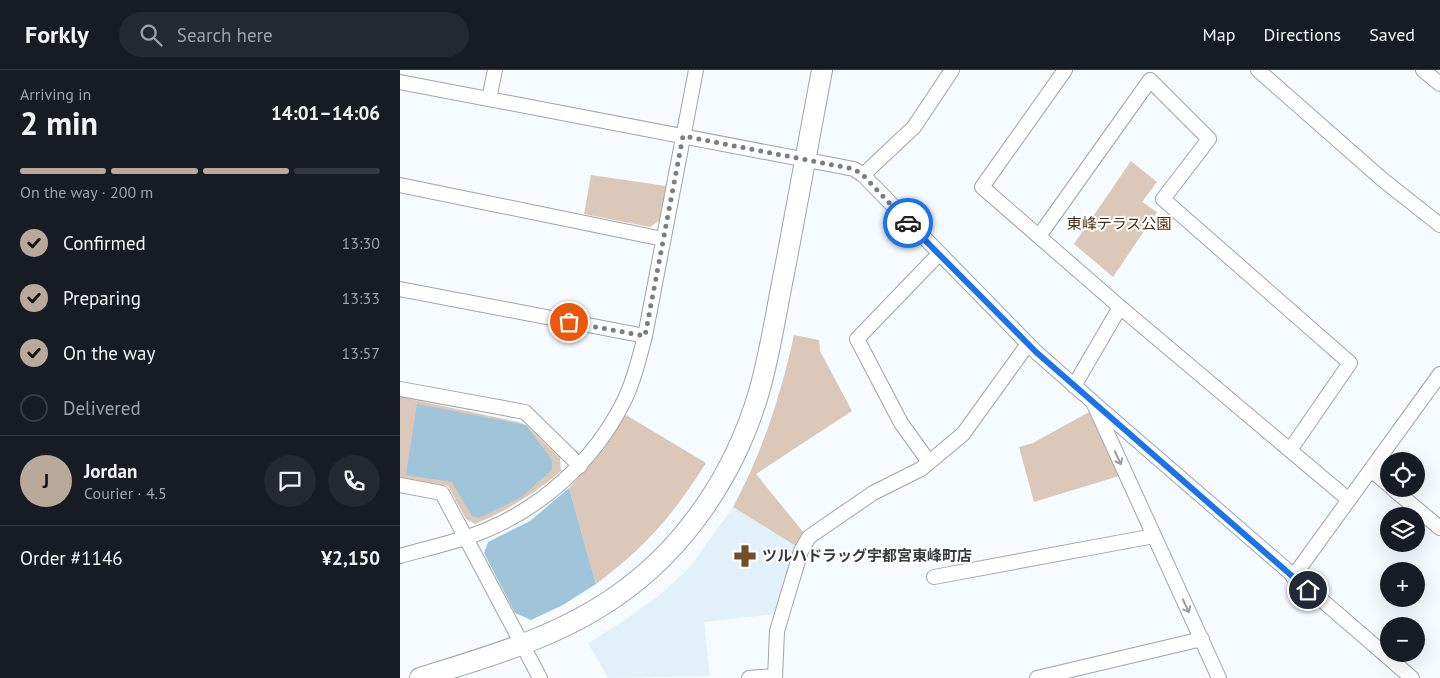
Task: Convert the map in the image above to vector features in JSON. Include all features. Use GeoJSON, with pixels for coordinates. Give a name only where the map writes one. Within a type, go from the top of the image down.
{"type":"FeatureCollection","features":[{"type":"Feature","properties":{"kind":"street"},"geometry":{"type":"LineString","coordinates":[[489,99],[495,70]]}},
{"type":"Feature","properties":{"kind":"street"},"geometry":{"type":"LineString","coordinates":[[400,556],[467,537],[512,517],[540,500],[580,466],[598,444],[622,405],[636,371],[645,336],[696,70]]}},
{"type":"Feature","properties":{"kind":"street"},"geometry":{"type":"LineString","coordinates":[[420,678],[522,646],[577,620],[614,598],[646,574],[678,543],[708,502],[731,463],[759,392],[822,70]]}},
{"type":"Feature","properties":{"kind":"street"},"geometry":{"type":"LineString","coordinates":[[863,175],[914,127],[952,70]]}},
{"type":"Feature","properties":{"kind":"street"},"geometry":{"type":"LineString","coordinates":[[1065,70],[982,187],[1120,307],[1349,500]]}},
{"type":"Feature","properties":{"kind":"street"},"geometry":{"type":"LineString","coordinates":[[1258,70],[1383,180],[1440,225]]}},
{"type":"Feature","properties":{"kind":"street"},"geometry":{"type":"LineString","coordinates":[[1422,70],[1440,84]]}},
{"type":"Feature","properties":{"kind":"street"},"geometry":{"type":"LineString","coordinates":[[1039,236],[1150,80],[1209,139],[1162,200],[1350,363],[1290,450]]}},
{"type":"Feature","properties":{"kind":"street"},"geometry":{"type":"LineString","coordinates":[[400,82],[854,169],[863,175],[938,255],[1095,408],[1282,565],[1293,577],[1412,678]]}},
{"type":"Feature","properties":{"kind":"street"},"geometry":{"type":"LineString","coordinates":[[400,186],[663,239]]}},
{"type":"Feature","properties":{"kind":"street"},"geometry":{"type":"LineString","coordinates":[[929,462],[901,423],[857,339],[938,255]]}},
{"type":"Feature","properties":{"kind":"street"},"geometry":{"type":"LineString","coordinates":[[400,289],[645,336]]}},
{"type":"Feature","properties":{"kind":"street"},"geometry":{"type":"LineString","coordinates":[[1074,386],[1120,307]]}},
{"type":"Feature","properties":{"kind":"street"},"geometry":{"type":"LineString","coordinates":[[749,678],[775,677],[777,631],[801,551],[809,536],[873,493],[921,469],[963,434],[1028,344]]}},
{"type":"Feature","properties":{"kind":"street"},"geometry":{"type":"LineString","coordinates":[[1293,577],[1440,374]]}},
{"type":"Feature","properties":{"kind":"street"},"geometry":{"type":"LineString","coordinates":[[400,388],[525,412],[580,466]]}},
{"type":"Feature","properties":{"kind":"street"},"geometry":{"type":"LineString","coordinates":[[1095,408],[1219,678]]}},
{"type":"Feature","properties":{"kind":"street"},"geometry":{"type":"LineString","coordinates":[[1371,470],[1380,478]]}},
{"type":"Feature","properties":{"kind":"street"},"geometry":{"type":"LineString","coordinates":[[400,485],[442,493],[540,678]]}},
{"type":"Feature","properties":{"kind":"street"},"geometry":{"type":"LineString","coordinates":[[1403,497],[1440,528]]}},
{"type":"Feature","properties":{"kind":"street"},"geometry":{"type":"LineString","coordinates":[[934,577],[1154,536]]}},
{"type":"Feature","properties":{"kind":"street"},"geometry":{"type":"LineString","coordinates":[[1036,678],[1202,639]]}},
{"type":"Feature","properties":{"kind":"shaded area"},"geometry":{"type":"Polygon","coordinates":[[[733,507],[796,546],[774,614],[704,622],[710,676],[608,678],[588,643],[625,620],[662,593],[690,567],[733,507]]]}},
{"type":"Feature","properties":{"kind":"green space","name":"東峰テラス公園"},"geometry":{"type":"Polygon","coordinates":[[[1131,161],[1157,182],[1142,202],[1157,212],[1113,277],[1074,244],[1131,161]]]}},
{"type":"Feature","properties":{"kind":"green space"},"geometry":{"type":"Polygon","coordinates":[[[591,175],[666,186],[660,220],[650,227],[584,214],[591,175]]]}},
{"type":"Feature","properties":{"kind":"green space"},"geometry":{"type":"Polygon","coordinates":[[[794,335],[819,340],[820,351],[852,411],[756,474],[804,533],[796,546],[733,507],[753,466],[770,423],[794,335]]]}},
{"type":"Feature","properties":{"kind":"green space"},"geometry":{"type":"Polygon","coordinates":[[[400,397],[526,425],[560,458],[561,471],[520,501],[475,524],[466,519],[448,486],[400,478],[400,397]]]}},
{"type":"Feature","properties":{"kind":"green space"},"geometry":{"type":"Polygon","coordinates":[[[1089,412],[1119,476],[1034,502],[1019,447],[1033,443],[1089,412]]]}},
{"type":"Feature","properties":{"kind":"green space"},"geometry":{"type":"Polygon","coordinates":[[[626,415],[706,463],[670,515],[630,557],[596,584],[569,488],[604,449],[626,415]]]}},
{"type":"Feature","properties":{"kind":"water"},"geometry":{"type":"Polygon","coordinates":[[[417,404],[526,425],[552,460],[552,470],[520,498],[479,518],[472,516],[452,482],[406,475],[417,404]]]}},
{"type":"Feature","properties":{"kind":"water"},"geometry":{"type":"Polygon","coordinates":[[[569,488],[596,584],[563,605],[531,620],[515,613],[484,553],[488,542],[530,521],[569,488]]]}},
{"type":"Feature","properties":{"kind":"way so far"},"geometry":{"type":"LineString","coordinates":[[569,322],[645,336],[683,136],[854,169],[863,175],[908,223]]}},
{"type":"Feature","properties":{"kind":"place","name":"ツルハドラッグ宇都宮東峰町店"},"geometry":{"type":"Point","coordinates":[745,556]}},
{"type":"Feature","properties":{"kind":"route"},"geometry":{"type":"LineString","coordinates":[[908,223],[1036,352],[1282,565],[1308,590]]}}]}
